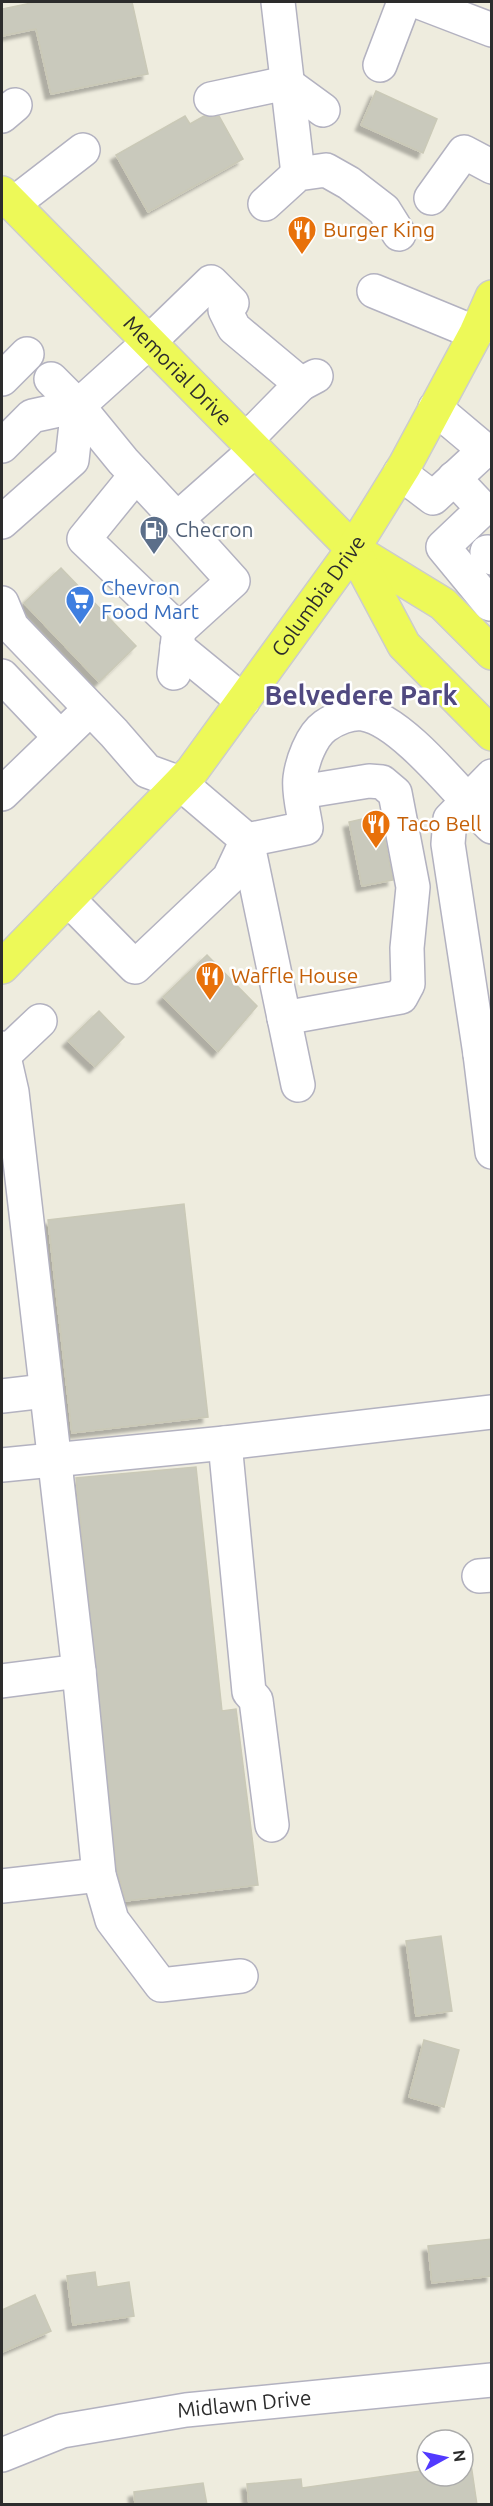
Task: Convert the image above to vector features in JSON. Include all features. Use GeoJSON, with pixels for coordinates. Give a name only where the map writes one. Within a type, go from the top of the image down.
{"type":"FeatureCollection","features":[{"type":"Feature","properties":{"kind":"main road","name":"Memorial Drive"},"geometry":{"type":"LineString","coordinates":[[7,199],[353,549],[443,604],[492,653]]}},
{"type":"Feature","properties":{"kind":"main road","name":"Columbia Drive"},"geometry":{"type":"LineString","coordinates":[[2,967],[192,771],[353,549],[400,473],[476,333],[492,297]]}},
{"type":"Feature","properties":{"kind":"main road","name":"Memorial Drive"},"geometry":{"type":"LineString","coordinates":[[353,549],[404,645],[492,734]]}},
{"type":"Feature","properties":{"kind":"street"},"geometry":{"type":"LineString","coordinates":[[278,2],[298,174]]}},
{"type":"Feature","properties":{"kind":"street"},"geometry":{"type":"LineString","coordinates":[[380,65],[404,2]]}},
{"type":"Feature","properties":{"kind":"street"},"geometry":{"type":"LineString","coordinates":[[419,2],[492,30]]}},
{"type":"Feature","properties":{"kind":"street"},"geometry":{"type":"LineString","coordinates":[[211,99],[286,83],[323,110]]}},
{"type":"Feature","properties":{"kind":"street"},"geometry":{"type":"LineString","coordinates":[[7,199],[83,150]]}},
{"type":"Feature","properties":{"kind":"street"},"geometry":{"type":"LineString","coordinates":[[431,198],[464,152],[492,167]]}},
{"type":"Feature","properties":{"kind":"street"},"geometry":{"type":"LineString","coordinates":[[265,204],[298,174],[326,170],[349,183],[384,210],[399,234]]}},
{"type":"Feature","properties":{"kind":"street"},"geometry":{"type":"LineString","coordinates":[[2,446],[32,416],[78,406],[211,282],[232,303],[225,310],[234,328],[308,380],[250,445],[177,519]]}},
{"type":"Feature","properties":{"kind":"street"},"geometry":{"type":"LineString","coordinates":[[374,291],[476,333]]}},
{"type":"Feature","properties":{"kind":"street"},"geometry":{"type":"LineString","coordinates":[[2,380],[27,354]]}},
{"type":"Feature","properties":{"kind":"street"},"geometry":{"type":"LineString","coordinates":[[51,379],[78,406],[136,475],[232,581],[177,650]]}},
{"type":"Feature","properties":{"kind":"street"},"geometry":{"type":"LineString","coordinates":[[2,522],[72,460],[78,406]]}},
{"type":"Feature","properties":{"kind":"street"},"geometry":{"type":"LineString","coordinates":[[400,473],[433,498],[454,478],[488,454],[435,408]]}},
{"type":"Feature","properties":{"kind":"street"},"geometry":{"type":"LineString","coordinates":[[136,475],[84,539],[177,650],[243,701]]}},
{"type":"Feature","properties":{"kind":"street"},"geometry":{"type":"LineString","coordinates":[[454,478],[483,528],[443,547],[491,603],[465,626]]}},
{"type":"Feature","properties":{"kind":"street"},"geometry":{"type":"LineString","coordinates":[[2,603],[12,627],[25,688]]}},
{"type":"Feature","properties":{"kind":"street"},"geometry":{"type":"LineString","coordinates":[[2,641],[25,688],[60,738]]}},
{"type":"Feature","properties":{"kind":"street"},"geometry":{"type":"LineString","coordinates":[[25,688],[90,709],[147,771],[180,783],[247,840],[298,1085]]}},
{"type":"Feature","properties":{"kind":"street"},"geometry":{"type":"LineString","coordinates":[[2,794],[90,709]]}},
{"type":"Feature","properties":{"kind":"street"},"geometry":{"type":"LineString","coordinates":[[247,840],[306,828],[300,779],[311,744],[323,727],[338,718],[362,713],[387,723],[430,759],[492,827]]}},
{"type":"Feature","properties":{"kind":"street"},"geometry":{"type":"LineString","coordinates":[[492,776],[450,819],[448,844],[482,1006],[492,1152]]}},
{"type":"Feature","properties":{"kind":"street"},"geometry":{"type":"LineString","coordinates":[[284,1018],[401,997],[408,984],[407,948],[413,887],[395,793],[382,782],[369,781],[301,792]]}},
{"type":"Feature","properties":{"kind":"street"},"geometry":{"type":"LineString","coordinates":[[68,899],[135,967],[229,878],[247,840]]}},
{"type":"Feature","properties":{"kind":"street"},"geometry":{"type":"LineString","coordinates":[[40,1021],[2,1052],[12,1092],[8,1127],[36,1187],[45,1391],[99,1875],[112,1920],[161,1986],[241,1976]]}},
{"type":"Feature","properties":{"kind":"street"},"geometry":{"type":"LineString","coordinates":[[2,1396],[45,1391]]}},
{"type":"Feature","properties":{"kind":"street"},"geometry":{"type":"LineString","coordinates":[[2,1465],[225,1443],[492,1412]]}},
{"type":"Feature","properties":{"kind":"street"},"geometry":{"type":"LineString","coordinates":[[225,1443],[249,1692],[256,1700],[272,1825]]}},
{"type":"Feature","properties":{"kind":"street"},"geometry":{"type":"LineString","coordinates":[[2,1681],[78,1671]]}},
{"type":"Feature","properties":{"kind":"street"},"geometry":{"type":"LineString","coordinates":[[2,1886],[99,1875]]}},
{"type":"Feature","properties":{"kind":"street","name":"Midlawn Drive"},"geometry":{"type":"LineString","coordinates":[[2,2455],[62,2431],[186,2410],[492,2380]]}},
{"type":"Feature","properties":{"kind":"building"},"geometry":{"type":"Polygon","coordinates":[[[36,2],[132,2],[148,74],[51,94],[36,29],[2,36],[2,9],[36,2]]]}},
{"type":"Feature","properties":{"kind":"building"},"geometry":{"type":"Polygon","coordinates":[[[376,91],[437,119],[423,153],[361,125],[376,91]]]}},
{"type":"Feature","properties":{"kind":"building"},"geometry":{"type":"Polygon","coordinates":[[[185,116],[190,124],[204,116],[219,116],[243,159],[148,212],[116,155],[185,116]]]}},
{"type":"Feature","properties":{"kind":"building","name":"Chevron Food Mart"},"geometry":{"type":"Polygon","coordinates":[[[61,568],[136,646],[99,682],[24,603],[61,568]]]}},
{"type":"Feature","properties":{"kind":"building","name":"Taco Bell"},"geometry":{"type":"Polygon","coordinates":[[[380,815],[393,880],[362,886],[349,822],[380,815]]]}},
{"type":"Feature","properties":{"kind":"building","name":"Waffle House"},"geometry":{"type":"Polygon","coordinates":[[[207,955],[257,1006],[218,1052],[163,997],[207,955]]]}},
{"type":"Feature","properties":{"kind":"building"},"geometry":{"type":"Polygon","coordinates":[[[99,1011],[124,1037],[95,1067],[68,1041],[99,1011]]]}},
{"type":"Feature","properties":{"kind":"building"},"geometry":{"type":"Polygon","coordinates":[[[184,1204],[208,1417],[72,1433],[48,1220],[184,1204]]]}},
{"type":"Feature","properties":{"kind":"building"},"geometry":{"type":"Polygon","coordinates":[[[196,1467],[222,1711],[236,1709],[258,1885],[126,1901],[117,1871],[76,1478],[196,1467]]]}},
{"type":"Feature","properties":{"kind":"building"},"geometry":{"type":"Polygon","coordinates":[[[441,1936],[452,2011],[416,2016],[406,1941],[441,1936]]]}},
{"type":"Feature","properties":{"kind":"building"},"geometry":{"type":"Polygon","coordinates":[[[424,2040],[459,2050],[444,2107],[409,2097],[424,2040]]]}},
{"type":"Feature","properties":{"kind":"building"},"geometry":{"type":"Polygon","coordinates":[[[492,2239],[492,2276],[432,2283],[428,2246],[492,2239]]]}},
{"type":"Feature","properties":{"kind":"building"},"geometry":{"type":"Polygon","coordinates":[[[95,2272],[97,2287],[129,2282],[134,2316],[73,2325],[67,2276],[95,2272]]]}},
{"type":"Feature","properties":{"kind":"building"},"geometry":{"type":"Polygon","coordinates":[[[35,2295],[51,2331],[2,2352],[2,2310],[35,2295]]]}},
{"type":"Feature","properties":{"kind":"building"},"geometry":{"type":"Polygon","coordinates":[[[415,2472],[415,2488],[475,2488],[477,2505],[249,2505],[247,2484],[301,2479],[302,2488],[415,2472]]]}},
{"type":"Feature","properties":{"kind":"building"},"geometry":{"type":"Polygon","coordinates":[[[203,2483],[207,2505],[135,2505],[134,2492],[203,2483]]]}},
{"type":"Feature","properties":{"kind":"place","name":"Burger King"},"geometry":{"type":"Point","coordinates":[302,256]}},
{"type":"Feature","properties":{"kind":"place","name":"Checron"},"geometry":{"type":"Point","coordinates":[154,556]}},
{"type":"Feature","properties":{"kind":"place","name":"Chevron Food Mart"},"geometry":{"type":"Point","coordinates":[80,626]}},
{"type":"Feature","properties":{"kind":"place","name":"Taco Bell"},"geometry":{"type":"Point","coordinates":[376,850]}},
{"type":"Feature","properties":{"kind":"place","name":"Waffle House"},"geometry":{"type":"Point","coordinates":[210,1002]}},
{"type":"Feature","properties":{"kind":"district","name":"Belvedere Park"},"geometry":{"type":"Point","coordinates":[361,696]}}]}
